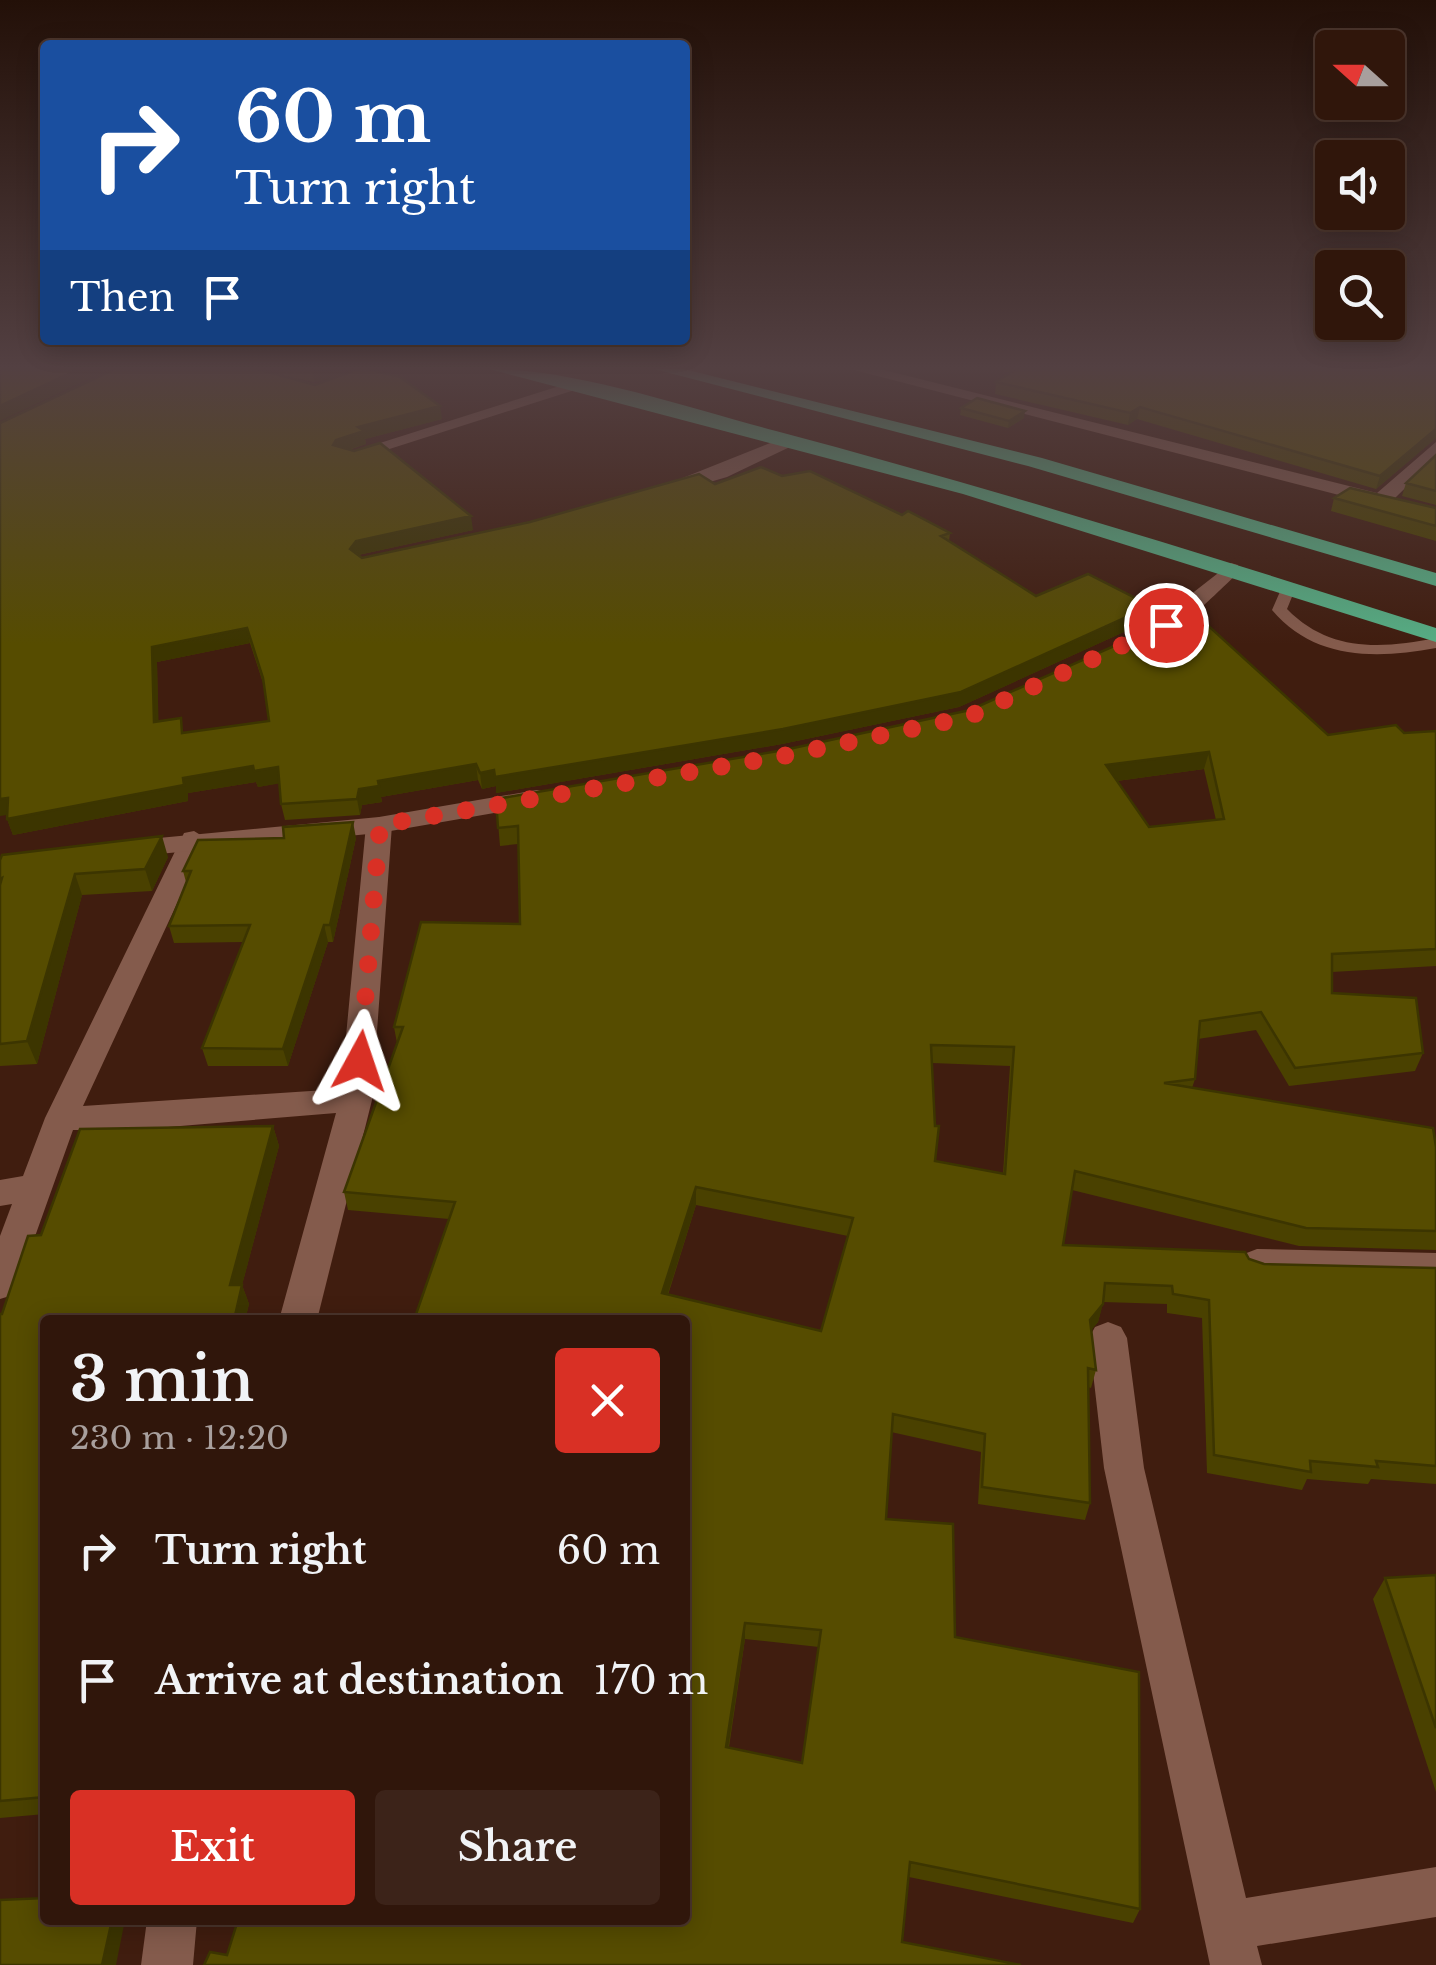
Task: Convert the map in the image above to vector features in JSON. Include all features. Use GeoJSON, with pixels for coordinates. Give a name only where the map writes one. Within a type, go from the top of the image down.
{"type":"FeatureCollection","features":[{"type":"Feature","properties":{"kind":"highway"},"geometry":{"type":"LineString","coordinates":[[861,461],[977,492],[1436,635]]}},
{"type":"Feature","properties":{"kind":"highway"},"geometry":{"type":"LineString","coordinates":[[1030,461],[1436,580]]}},
{"type":"Feature","properties":{"kind":"street"},"geometry":{"type":"LineString","coordinates":[[646,494],[720,473],[746,461]]}},
{"type":"Feature","properties":{"kind":"street"},"geometry":{"type":"LineString","coordinates":[[1230,461],[1436,514]]}},
{"type":"Feature","properties":{"kind":"street"},"geometry":{"type":"LineString","coordinates":[[1383,498],[1423,461]]}},
{"type":"Feature","properties":{"kind":"street"},"geometry":{"type":"LineString","coordinates":[[1112,650],[1166,625],[1231,569]]}},
{"type":"Feature","properties":{"kind":"street"},"geometry":{"type":"LineString","coordinates":[[97,853],[194,839],[380,825],[572,792]]}},
{"type":"Feature","properties":{"kind":"street"},"geometry":{"type":"LineString","coordinates":[[299,1315],[356,1100],[380,825]]}},
{"type":"Feature","properties":{"kind":"street"},"geometry":{"type":"LineString","coordinates":[[0,1284],[60,1118],[194,839]]}},
{"type":"Feature","properties":{"kind":"street"},"geometry":{"type":"LineString","coordinates":[[60,1118],[132,1118],[356,1100]]}},
{"type":"Feature","properties":{"kind":"street"},"geometry":{"type":"LineString","coordinates":[[0,1193],[36,1187]]}},
{"type":"Feature","properties":{"kind":"street"},"geometry":{"type":"LineString","coordinates":[[1257,1264],[1436,1268]]}},
{"type":"Feature","properties":{"kind":"street"},"geometry":{"type":"LineString","coordinates":[[1108,1338],[1124,1468],[1232,1945],[1436,1892]]}},
{"type":"Feature","properties":{"kind":"street"},"geometry":{"type":"LineString","coordinates":[[166,1965],[171,1925]]}},
{"type":"Feature","properties":{"kind":"lane"},"geometry":{"type":"LineString","coordinates":[[1289,588],[1279,610],[1295,630],[1346,650],[1388,653],[1436,643]]}},
{"type":"Feature","properties":{"kind":"building"},"geometry":{"type":"Polygon","coordinates":[[[0,461],[402,461],[471,516],[356,541],[350,549],[362,558],[530,522],[699,474],[715,484],[761,467],[782,476],[810,471],[902,515],[908,511],[950,533],[941,536],[1036,596],[1088,574],[1151,606],[961,692],[783,729],[495,777],[494,770],[480,773],[476,764],[378,781],[379,786],[359,789],[357,799],[281,804],[278,767],[254,771],[253,766],[183,778],[184,785],[7,819],[8,798],[0,799],[0,461]],[[247,628],[152,647],[154,722],[181,718],[182,733],[269,721],[263,678],[247,628]]]}},
{"type":"Feature","properties":{"kind":"building"},"geometry":{"type":"Polygon","coordinates":[[[1327,461],[1398,461],[1380,476],[1327,461]]]}},
{"type":"Feature","properties":{"kind":"building"},"geometry":{"type":"Polygon","coordinates":[[[1430,461],[1436,461],[1436,491],[1406,483],[1430,461]]]}},
{"type":"Feature","properties":{"kind":"building"},"geometry":{"type":"Polygon","coordinates":[[[1350,488],[1436,508],[1436,526],[1334,498],[1350,488]]]}},
{"type":"Feature","properties":{"kind":"building"},"geometry":{"type":"Polygon","coordinates":[[[1188,617],[1196,624],[1202,620],[1328,735],[1396,725],[1404,733],[1436,731],[1436,949],[1332,954],[1332,993],[1416,998],[1423,1053],[1295,1068],[1261,1012],[1200,1021],[1195,1079],[1164,1083],[1433,1128],[1436,1231],[1306,1228],[1075,1171],[1063,1245],[1245,1252],[1249,1259],[1264,1264],[1436,1268],[1436,1466],[1376,1461],[1378,1467],[1310,1461],[1311,1472],[1214,1455],[1209,1300],[1173,1294],[1172,1286],[1105,1283],[1103,1304],[1090,1320],[1096,1370],[1088,1368],[1090,1503],[982,1487],[985,1434],[893,1414],[886,1519],[953,1524],[955,1637],[1139,1672],[1140,1909],[910,1862],[902,1942],[1021,1965],[204,1965],[210,1952],[227,1955],[236,1925],[690,1925],[690,1315],[416,1315],[455,1202],[344,1192],[403,1027],[394,1027],[421,922],[520,924],[518,826],[498,828],[496,799],[784,750],[970,710],[1177,618],[1188,617]],[[1209,752],[1106,765],[1149,827],[1224,819],[1209,752]],[[931,1045],[935,1126],[939,1126],[935,1161],[1005,1174],[1014,1047],[931,1045]],[[696,1187],[662,1293],[821,1331],[853,1218],[696,1187]],[[745,1623],[726,1747],[802,1763],[821,1630],[745,1623]]]}},
{"type":"Feature","properties":{"kind":"building"},"geometry":{"type":"Polygon","coordinates":[[[353,822],[330,925],[324,925],[283,1049],[202,1048],[250,925],[169,926],[191,871],[183,871],[198,840],[284,838],[283,827],[353,822]]]}},
{"type":"Feature","properties":{"kind":"building"},"geometry":{"type":"Polygon","coordinates":[[[162,836],[145,869],[75,874],[27,1041],[0,1044],[2,855],[162,836]]]}},
{"type":"Feature","properties":{"kind":"building"},"geometry":{"type":"Polygon","coordinates":[[[273,1126],[230,1285],[242,1285],[235,1315],[40,1315],[40,1797],[0,1801],[0,1314],[28,1236],[41,1235],[80,1129],[273,1126]]]}},
{"type":"Feature","properties":{"kind":"building"},"geometry":{"type":"Polygon","coordinates":[[[1436,1575],[1436,1728],[1385,1578],[1436,1575]]]}},
{"type":"Feature","properties":{"kind":"building"},"geometry":{"type":"Polygon","coordinates":[[[40,1898],[40,1925],[111,1925],[102,1965],[0,1965],[0,1900],[40,1898]]]}},
{"type":"Feature","properties":{"kind":"route"},"geometry":{"type":"LineString","coordinates":[[360,1061],[380,825],[783,756],[968,717],[1166,625]]}}]}
